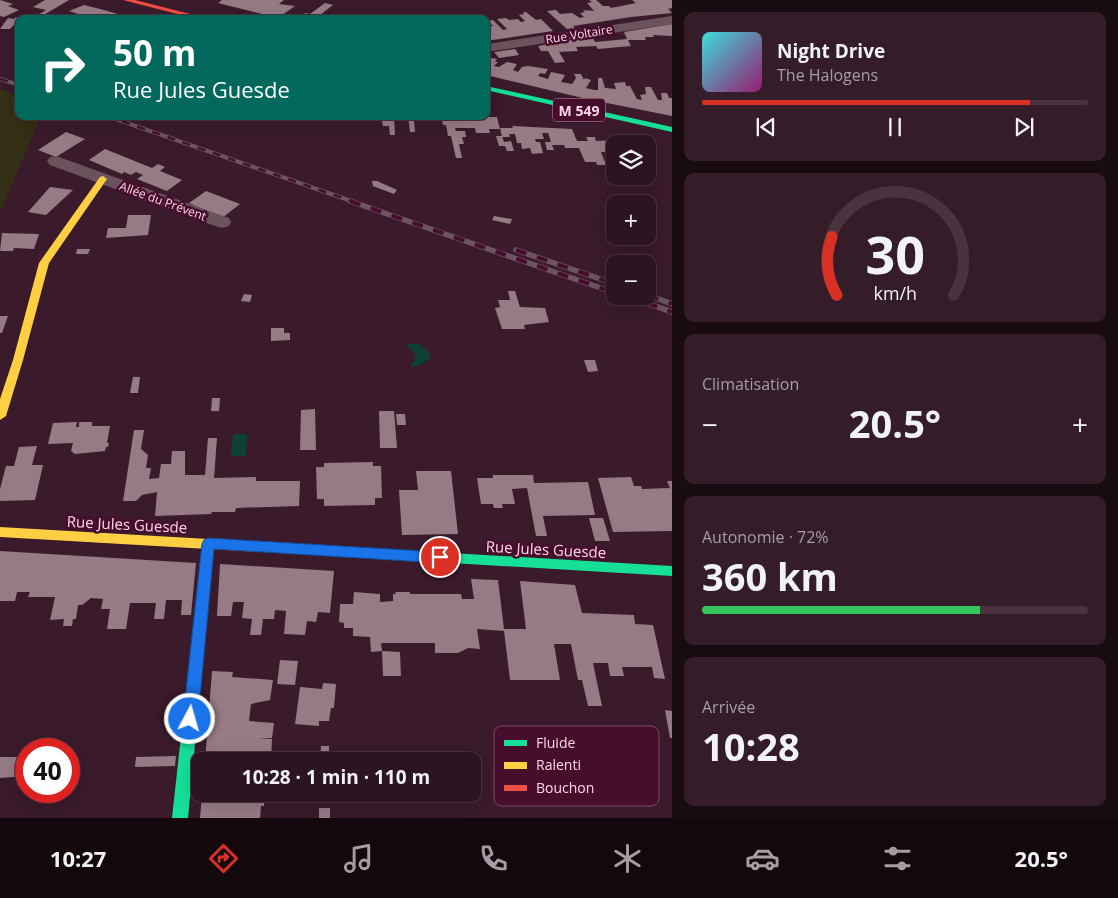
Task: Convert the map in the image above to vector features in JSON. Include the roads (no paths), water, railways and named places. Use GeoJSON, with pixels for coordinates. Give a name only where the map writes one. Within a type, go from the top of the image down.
{"type":"FeatureCollection","features":[{"type":"Feature","properties":{"kind":"main road"},"geometry":{"type":"LineString","coordinates":[[126,0],[150,4]]}},
{"type":"Feature","properties":{"kind":"main road"},"geometry":{"type":"LineString","coordinates":[[137,0],[193,15]]}},
{"type":"Feature","properties":{"kind":"main road","name":"M 549"},"geometry":{"type":"LineString","coordinates":[[490,89],[672,130]]}},
{"type":"Feature","properties":{"kind":"main road","name":"Allée du Prévent"},"geometry":{"type":"LineString","coordinates":[[0,416],[18,360],[44,263],[103,179]]}},
{"type":"Feature","properties":{"kind":"main road","name":"Rue Jules Guesde"},"geometry":{"type":"LineString","coordinates":[[0,532],[672,571]]}},
{"type":"Feature","properties":{"kind":"main road"},"geometry":{"type":"LineString","coordinates":[[180,818],[208,544]]}},
{"type":"Feature","properties":{"kind":"street","name":"Rue Voltaire"},"geometry":{"type":"LineString","coordinates":[[490,47],[672,20]]}},
{"type":"Feature","properties":{"kind":"street","name":"Allée du Prévent"},"geometry":{"type":"LineString","coordinates":[[56,161],[222,222]]}},
{"type":"Feature","properties":{"kind":"railway"},"geometry":{"type":"LineString","coordinates":[[0,79],[15,84]]}},
{"type":"Feature","properties":{"kind":"railway"},"geometry":{"type":"LineString","coordinates":[[118,120],[354,202]]}},
{"type":"Feature","properties":{"kind":"railway"},"geometry":{"type":"LineString","coordinates":[[350,201],[606,290]]}},
{"type":"Feature","properties":{"kind":"railway"},"geometry":{"type":"LineString","coordinates":[[516,250],[606,281]]}},
{"type":"Feature","properties":{"kind":"railway"},"geometry":{"type":"LineString","coordinates":[[656,298],[672,304]]}},
{"type":"Feature","properties":{"kind":"railway"},"geometry":{"type":"LineString","coordinates":[[652,305],[672,312]]}}]}
